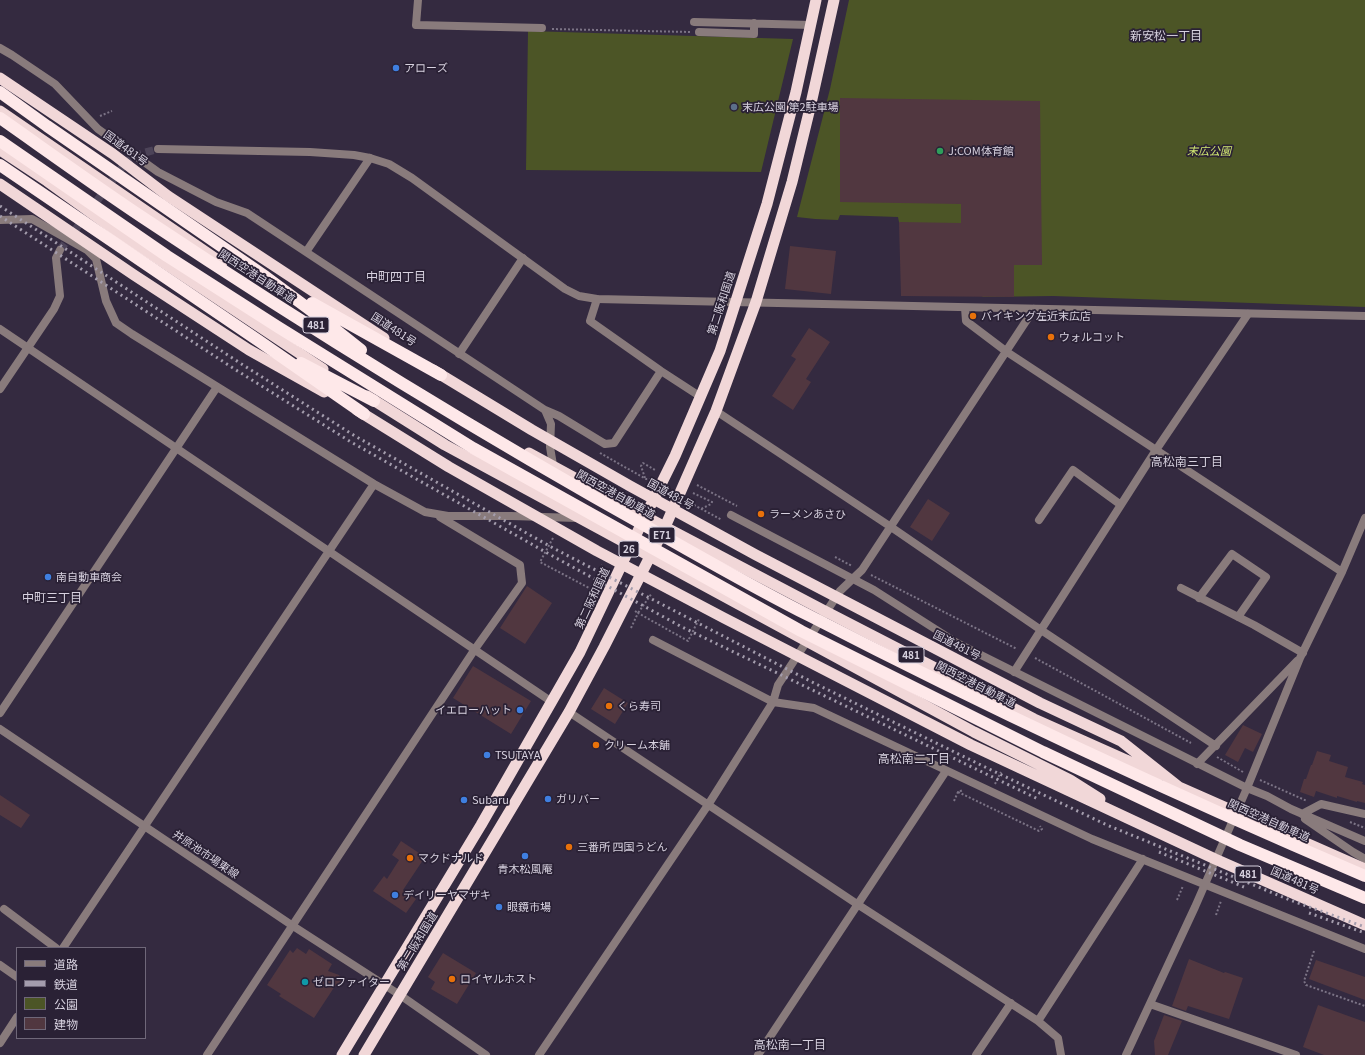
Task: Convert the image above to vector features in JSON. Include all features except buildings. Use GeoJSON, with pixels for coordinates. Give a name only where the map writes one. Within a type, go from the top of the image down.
{"type":"FeatureCollection","features":[{"type":"Feature","properties":{"kind":"highway","name":"第二阪和国道"},"geometry":{"type":"LineString","coordinates":[[342,1055],[481,825],[580,652],[675,456],[720,351],[767,204],[796,92],[816,0]]}},
{"type":"Feature","properties":{"kind":"highway","name":"第二阪和国道"},"geometry":{"type":"LineString","coordinates":[[364,1055],[569,712],[604,648],[665,527],[716,411],[756,302],[792,182],[814,93],[834,0]]}},
{"type":"Feature","properties":{"kind":"highway","name":"国道481号"},"geometry":{"type":"LineString","coordinates":[[0,78],[113,154],[168,196],[441,375],[630,486],[763,559],[891,626],[1040,703],[1120,741],[1180,787],[1365,869]]}},
{"type":"Feature","properties":{"kind":"highway"},"geometry":{"type":"LineString","coordinates":[[0,92],[266,277],[317,315],[379,365]]}},
{"type":"Feature","properties":{"kind":"highway","name":"481"},"geometry":{"type":"LineString","coordinates":[[0,111],[269,295],[491,434],[553,465],[665,527],[826,612],[1034,719],[1126,760],[1180,787]]}},
{"type":"Feature","properties":{"kind":"highway","name":"関西空港自動車道"},"geometry":{"type":"LineString","coordinates":[[0,118],[140,216],[380,370],[510,448],[701,557],[807,615],[1025,724],[1264,833],[1365,876]]}},
{"type":"Feature","properties":{"kind":"highway","name":"E71"},"geometry":{"type":"LineString","coordinates":[[0,141],[167,256],[278,328],[473,448],[801,631],[1057,759],[1240,845],[1365,898]]}},
{"type":"Feature","properties":{"kind":"highway","name":"481"},"geometry":{"type":"LineString","coordinates":[[0,150],[47,181],[119,233],[294,351],[444,446],[580,518],[974,732],[1070,780],[1132,820]]}},
{"type":"Feature","properties":{"kind":"highway"},"geometry":{"type":"LineString","coordinates":[[0,165],[364,414]]}},
{"type":"Feature","properties":{"kind":"highway","name":"国道481号"},"geometry":{"type":"LineString","coordinates":[[0,184],[134,275],[249,350],[364,414],[449,467],[597,551],[971,745],[1215,859],[1365,925]]}},
{"type":"Feature","properties":{"kind":"highway"},"geometry":{"type":"LineString","coordinates":[[266,277],[441,375]]}},
{"type":"Feature","properties":{"kind":"highway"},"geometry":{"type":"LineString","coordinates":[[259,341],[374,401]]}},
{"type":"Feature","properties":{"kind":"street"},"geometry":{"type":"LineString","coordinates":[[418,0],[416,25],[542,28]]}},
{"type":"Feature","properties":{"kind":"street"},"geometry":{"type":"LineString","coordinates":[[694,22],[811,25]]}},
{"type":"Feature","properties":{"kind":"street"},"geometry":{"type":"LineString","coordinates":[[699,32],[754,34],[754,23]]}},
{"type":"Feature","properties":{"kind":"street"},"geometry":{"type":"LineString","coordinates":[[0,48],[55,84],[98,129],[158,172],[216,202],[247,213],[545,410],[559,416],[605,444],[614,443],[661,372]]}},
{"type":"Feature","properties":{"kind":"street"},"geometry":{"type":"LineString","coordinates":[[158,149],[310,152],[354,155],[389,164],[412,178],[565,289],[579,296],[597,299],[1365,316]]}},
{"type":"Feature","properties":{"kind":"street"},"geometry":{"type":"LineString","coordinates":[[306,252],[370,158]]}},
{"type":"Feature","properties":{"kind":"street"},"geometry":{"type":"LineString","coordinates":[[0,220],[32,219],[88,250],[96,259],[106,301],[116,323],[374,484],[425,512],[448,516],[580,518]]}},
{"type":"Feature","properties":{"kind":"street"},"geometry":{"type":"LineString","coordinates":[[0,389],[54,309],[60,296],[56,258],[60,250]]}},
{"type":"Feature","properties":{"kind":"street"},"geometry":{"type":"LineString","coordinates":[[460,354],[523,258]]}},
{"type":"Feature","properties":{"kind":"street"},"geometry":{"type":"LineString","coordinates":[[597,299],[590,321],[661,372],[701,397]]}},
{"type":"Feature","properties":{"kind":"street"},"geometry":{"type":"LineString","coordinates":[[965,308],[966,321],[1007,352],[1342,572]]}},
{"type":"Feature","properties":{"kind":"street"},"geometry":{"type":"LineString","coordinates":[[539,1055],[708,805],[773,702],[778,685],[826,612],[840,591],[862,570],[1034,309]]}},
{"type":"Feature","properties":{"kind":"street"},"geometry":{"type":"LineString","coordinates":[[1014,672],[1156,450],[1248,314]]}},
{"type":"Feature","properties":{"kind":"street"},"geometry":{"type":"LineString","coordinates":[[0,329],[552,702]]}},
{"type":"Feature","properties":{"kind":"street"},"geometry":{"type":"LineString","coordinates":[[0,712],[217,387]]}},
{"type":"Feature","properties":{"kind":"street"},"geometry":{"type":"LineString","coordinates":[[545,410],[552,424],[550,447],[553,465]]}},
{"type":"Feature","properties":{"kind":"street"},"geometry":{"type":"LineString","coordinates":[[716,411],[1216,746]]}},
{"type":"Feature","properties":{"kind":"street"},"geometry":{"type":"LineString","coordinates":[[1039,520],[1073,470],[1121,505]]}},
{"type":"Feature","properties":{"kind":"street"},"geometry":{"type":"LineString","coordinates":[[64,947],[374,484]]}},
{"type":"Feature","properties":{"kind":"street"},"geometry":{"type":"LineString","coordinates":[[207,1055],[475,649],[522,583],[520,565],[434,513]]}},
{"type":"Feature","properties":{"kind":"street"},"geometry":{"type":"LineString","coordinates":[[731,515],[874,590],[957,643],[1197,764],[1267,796],[1291,809],[1365,841]]}},
{"type":"Feature","properties":{"kind":"street"},"geometry":{"type":"LineString","coordinates":[[1126,1055],[1247,788],[1301,656],[1342,572],[1365,518]]}},
{"type":"Feature","properties":{"kind":"street"},"geometry":{"type":"LineString","coordinates":[[1199,598],[1232,554],[1266,577],[1238,617]]}},
{"type":"Feature","properties":{"kind":"street"},"geometry":{"type":"LineString","coordinates":[[1181,588],[1254,625],[1301,656]]}},
{"type":"Feature","properties":{"kind":"street"},"geometry":{"type":"LineString","coordinates":[[653,640],[773,702],[814,708],[1092,839],[1365,950]]}},
{"type":"Feature","properties":{"kind":"street"},"geometry":{"type":"LineString","coordinates":[[1197,764],[1216,746],[1301,656]]}},
{"type":"Feature","properties":{"kind":"street"},"geometry":{"type":"LineString","coordinates":[[569,712],[857,904],[1038,1021],[1058,1038],[1061,1055]]}},
{"type":"Feature","properties":{"kind":"street","name":"井原池市場東線"},"geometry":{"type":"LineString","coordinates":[[0,729],[293,926],[400,995],[486,1055]]}},
{"type":"Feature","properties":{"kind":"street"},"geometry":{"type":"LineString","coordinates":[[758,1055],[946,770]]}},
{"type":"Feature","properties":{"kind":"street"},"geometry":{"type":"LineString","coordinates":[[1302,814],[1320,804],[1365,814]]}},
{"type":"Feature","properties":{"kind":"street"},"geometry":{"type":"LineString","coordinates":[[1291,809],[1365,860]]}},
{"type":"Feature","properties":{"kind":"street"},"geometry":{"type":"LineString","coordinates":[[1038,1021],[1143,859]]}},
{"type":"Feature","properties":{"kind":"street"},"geometry":{"type":"LineString","coordinates":[[4,909],[55,947]]}},
{"type":"Feature","properties":{"kind":"street"},"geometry":{"type":"LineString","coordinates":[[0,965],[16,976]]}},
{"type":"Feature","properties":{"kind":"street"},"geometry":{"type":"LineString","coordinates":[[976,1055],[1011,1003]]}},
{"type":"Feature","properties":{"kind":"street"},"geometry":{"type":"LineString","coordinates":[[1150,1004],[1296,1055]]}},
{"type":"Feature","properties":{"kind":"street"},"geometry":{"type":"LineString","coordinates":[[0,1043],[16,1019]]}},
{"type":"Feature","properties":{"kind":"path"},"geometry":{"type":"LineString","coordinates":[[542,28],[699,32]]}},
{"type":"Feature","properties":{"kind":"path"},"geometry":{"type":"LineString","coordinates":[[90,121],[112,111]]}},
{"type":"Feature","properties":{"kind":"path"},"geometry":{"type":"LineString","coordinates":[[646,484],[641,466],[643,463],[656,471]]}},
{"type":"Feature","properties":{"kind":"path"},"geometry":{"type":"LineString","coordinates":[[698,485],[740,507]]}},
{"type":"Feature","properties":{"kind":"path"},"geometry":{"type":"LineString","coordinates":[[693,493],[712,502],[711,504],[697,511]]}},
{"type":"Feature","properties":{"kind":"path"},"geometry":{"type":"LineString","coordinates":[[553,538],[540,562],[596,592]]}},
{"type":"Feature","properties":{"kind":"path"},"geometry":{"type":"LineString","coordinates":[[834,556],[1025,653],[1209,752],[1236,769],[1252,776]]}},
{"type":"Feature","properties":{"kind":"path"},"geometry":{"type":"LineString","coordinates":[[584,605],[601,565]]}},
{"type":"Feature","properties":{"kind":"path"},"geometry":{"type":"LineString","coordinates":[[631,628],[638,613],[652,593]]}},
{"type":"Feature","properties":{"kind":"path"},"geometry":{"type":"LineString","coordinates":[[632,609],[688,641],[700,619],[693,616]]}},
{"type":"Feature","properties":{"kind":"path"},"geometry":{"type":"LineString","coordinates":[[954,801],[958,792],[963,790]]}},
{"type":"Feature","properties":{"kind":"path"},"geometry":{"type":"LineString","coordinates":[[958,792],[1039,831],[1041,830],[1041,827]]}},
{"type":"Feature","properties":{"kind":"path"},"geometry":{"type":"LineString","coordinates":[[1314,951],[1304,981],[1306,985],[1365,1006]]}},
{"type":"Feature","properties":{"kind":"green space","name":"末広公園"},"geometry":{"type":"Polygon","coordinates":[[[849,0],[1365,0],[1365,307],[1053,296],[983,297],[899,222],[898,217],[840,215],[838,220],[797,217],[830,89],[849,0]]]}},
{"type":"Feature","properties":{"kind":"green space"},"geometry":{"type":"Polygon","coordinates":[[[528,31],[793,39],[761,172],[526,170],[528,31]]]}},
{"type":"Feature","properties":{"kind":"tunnel"},"geometry":{"type":"LineString","coordinates":[[60,250],[127,161],[143,153],[158,149]]}},
{"type":"Feature","properties":{"kind":"railway"},"geometry":{"type":"LineString","coordinates":[[0,206],[240,363],[355,436],[553,548],[812,682],[1107,825],[1290,900],[1365,927]]}},
{"type":"Feature","properties":{"kind":"railway"},"geometry":{"type":"LineString","coordinates":[[0,216],[236,370],[351,442],[549,554],[682,627],[1038,799]]}},
{"type":"Feature","properties":{"kind":"railway"},"geometry":{"type":"LineString","coordinates":[[1159,852],[1244,887]]}},
{"type":"Feature","properties":{"kind":"railway"},"geometry":{"type":"LineString","coordinates":[[1309,913],[1365,933]]}},
{"type":"Feature","properties":{"kind":"place","name":"アローズ"},"geometry":{"type":"Point","coordinates":[396,68]}},
{"type":"Feature","properties":{"kind":"place","name":"末広公園 第2駐車場"},"geometry":{"type":"Point","coordinates":[734,107]}},
{"type":"Feature","properties":{"kind":"place","name":"J:COM体育館"},"geometry":{"type":"Point","coordinates":[940,151]}},
{"type":"Feature","properties":{"kind":"place","name":"バイキング左近末広店"},"geometry":{"type":"Point","coordinates":[973,316]}},
{"type":"Feature","properties":{"kind":"place","name":"ウォルコット"},"geometry":{"type":"Point","coordinates":[1051,337]}},
{"type":"Feature","properties":{"kind":"place","name":"ラーメンあさひ"},"geometry":{"type":"Point","coordinates":[761,514]}},
{"type":"Feature","properties":{"kind":"place","name":"南自動車商会"},"geometry":{"type":"Point","coordinates":[48,577]}},
{"type":"Feature","properties":{"kind":"place","name":"くら寿司"},"geometry":{"type":"Point","coordinates":[609,706]}},
{"type":"Feature","properties":{"kind":"place","name":"イエローハット"},"geometry":{"type":"Point","coordinates":[520,710]}},
{"type":"Feature","properties":{"kind":"place","name":"クリーム本舗"},"geometry":{"type":"Point","coordinates":[596,745]}},
{"type":"Feature","properties":{"kind":"place","name":"TSUTAYA"},"geometry":{"type":"Point","coordinates":[487,755]}},
{"type":"Feature","properties":{"kind":"place","name":"ガリバー"},"geometry":{"type":"Point","coordinates":[548,799]}},
{"type":"Feature","properties":{"kind":"place","name":"Subaru"},"geometry":{"type":"Point","coordinates":[464,800]}},
{"type":"Feature","properties":{"kind":"place","name":"三番所 四国うどん"},"geometry":{"type":"Point","coordinates":[569,847]}},
{"type":"Feature","properties":{"kind":"place","name":"青木松風庵"},"geometry":{"type":"Point","coordinates":[525,856]}},
{"type":"Feature","properties":{"kind":"place","name":"マクドナルド"},"geometry":{"type":"Point","coordinates":[410,858]}},
{"type":"Feature","properties":{"kind":"place","name":"デイリーヤマザキ"},"geometry":{"type":"Point","coordinates":[395,895]}},
{"type":"Feature","properties":{"kind":"place","name":"眼鏡市場"},"geometry":{"type":"Point","coordinates":[499,907]}},
{"type":"Feature","properties":{"kind":"place","name":"ロイヤルホスト"},"geometry":{"type":"Point","coordinates":[452,979]}},
{"type":"Feature","properties":{"kind":"place","name":"ゼロファイター"},"geometry":{"type":"Point","coordinates":[305,982]}},
{"type":"Feature","properties":{"kind":"district","name":"新安松一丁目"},"geometry":{"type":"Point","coordinates":[1166,35]}},
{"type":"Feature","properties":{"kind":"district","name":"中町四丁目"},"geometry":{"type":"Point","coordinates":[396,276]}},
{"type":"Feature","properties":{"kind":"district","name":"高松南三丁目"},"geometry":{"type":"Point","coordinates":[1187,461]}},
{"type":"Feature","properties":{"kind":"district","name":"中町三丁目"},"geometry":{"type":"Point","coordinates":[52,597]}},
{"type":"Feature","properties":{"kind":"district","name":"高松南二丁目"},"geometry":{"type":"Point","coordinates":[914,758]}},
{"type":"Feature","properties":{"kind":"district","name":"高松南一丁目"},"geometry":{"type":"Point","coordinates":[790,1044]}}]}
